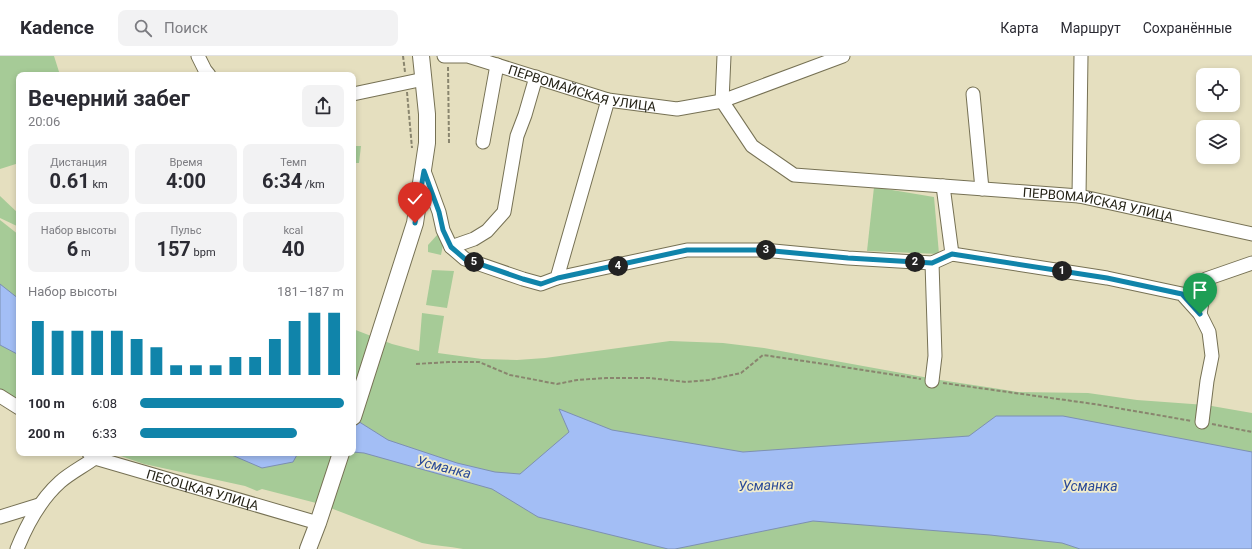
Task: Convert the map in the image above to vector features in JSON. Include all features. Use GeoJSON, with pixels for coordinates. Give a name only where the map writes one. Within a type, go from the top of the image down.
{"type":"FeatureCollection","features":[{"type":"Feature","properties":{"kind":"main road"},"geometry":{"type":"LineString","coordinates":[[356,408],[377,341],[424,171],[427,143],[427,114],[421,56]]}},
{"type":"Feature","properties":{"kind":"main road"},"geometry":{"type":"LineString","coordinates":[[308,549],[320,518],[340,456]]}},
{"type":"Feature","properties":{"kind":"street"},"geometry":{"type":"LineString","coordinates":[[198,56],[207,72]]}},
{"type":"Feature","properties":{"kind":"street","name":"ПЕРВОМАЙСКАЯ УЛИЦА"},"geometry":{"type":"LineString","coordinates":[[444,56],[468,56],[608,100],[677,109],[722,101],[843,56]]}},
{"type":"Feature","properties":{"kind":"street"},"geometry":{"type":"LineString","coordinates":[[722,101],[724,56]]}},
{"type":"Feature","properties":{"kind":"street"},"geometry":{"type":"LineString","coordinates":[[1079,196],[1082,56]]}},
{"type":"Feature","properties":{"kind":"street"},"geometry":{"type":"LineString","coordinates":[[483,142],[497,65]]}},
{"type":"Feature","properties":{"kind":"street"},"geometry":{"type":"LineString","coordinates":[[451,247],[474,239],[487,231],[504,212],[517,136],[536,77]]}},
{"type":"Feature","properties":{"kind":"street"},"geometry":{"type":"LineString","coordinates":[[356,93],[424,79]]}},
{"type":"Feature","properties":{"kind":"street"},"geometry":{"type":"LineString","coordinates":[[973,94],[982,189]]}},
{"type":"Feature","properties":{"kind":"street"},"geometry":{"type":"LineString","coordinates":[[558,278],[608,100]]}},
{"type":"Feature","properties":{"kind":"street","name":"ПЕРВОМАЙСКАЯ УЛИЦА"},"geometry":{"type":"LineString","coordinates":[[722,101],[752,146],[794,175],[1079,196],[1252,234]]}},
{"type":"Feature","properties":{"kind":"street"},"geometry":{"type":"LineString","coordinates":[[424,171],[439,212],[443,230],[451,247],[465,259],[541,284],[558,278],[687,250],[763,250],[848,258],[932,263],[952,254],[1107,278],[1182,294],[1200,314],[1209,332],[1212,356],[1202,422]]}},
{"type":"Feature","properties":{"kind":"street"},"geometry":{"type":"LineString","coordinates":[[943,186],[952,254]]}},
{"type":"Feature","properties":{"kind":"street"},"geometry":{"type":"LineString","coordinates":[[932,263],[935,356],[932,381]]}},
{"type":"Feature","properties":{"kind":"street"},"geometry":{"type":"LineString","coordinates":[[1200,314],[1206,279],[1252,263]]}},
{"type":"Feature","properties":{"kind":"street"},"geometry":{"type":"LineString","coordinates":[[0,396],[16,406]]}},
{"type":"Feature","properties":{"kind":"street"},"geometry":{"type":"LineString","coordinates":[[17,549],[24,530],[39,505],[60,482],[95,457]]}},
{"type":"Feature","properties":{"kind":"street","name":"ПЕСОЦКАЯ УЛИЦА"},"geometry":{"type":"LineString","coordinates":[[95,457],[320,518]]}},
{"type":"Feature","properties":{"kind":"street"},"geometry":{"type":"LineString","coordinates":[[0,517],[39,505]]}},
{"type":"Feature","properties":{"kind":"path"},"geometry":{"type":"LineString","coordinates":[[403,56],[413,141],[412,149]]}},
{"type":"Feature","properties":{"kind":"path"},"geometry":{"type":"LineString","coordinates":[[448,56],[449,144]]}},
{"type":"Feature","properties":{"kind":"path"},"geometry":{"type":"LineString","coordinates":[[416,364],[479,362],[510,375],[557,384],[577,380],[606,378],[650,378],[686,382],[709,380],[741,373],[763,355],[1094,404],[1252,432]]}},
{"type":"Feature","properties":{"kind":"green space"},"geometry":{"type":"Polygon","coordinates":[[[0,56],[54,56],[59,72],[16,72],[16,164],[0,169],[0,56]]]}},
{"type":"Feature","properties":{"kind":"green space"},"geometry":{"type":"Polygon","coordinates":[[[356,146],[361,146],[359,163],[356,163],[356,146]]]}},
{"type":"Feature","properties":{"kind":"green space"},"geometry":{"type":"Polygon","coordinates":[[[874,187],[934,197],[939,254],[867,251],[874,187]]]}},
{"type":"Feature","properties":{"kind":"green space"},"geometry":{"type":"Polygon","coordinates":[[[0,196],[16,211],[16,226],[0,218],[0,196]]]}},
{"type":"Feature","properties":{"kind":"green space"},"geometry":{"type":"Polygon","coordinates":[[[0,220],[16,233],[16,401],[0,392],[0,220]]]}},
{"type":"Feature","properties":{"kind":"green space"},"geometry":{"type":"Polygon","coordinates":[[[438,234],[443,245],[441,255],[428,252],[428,245],[438,234]]]}},
{"type":"Feature","properties":{"kind":"green space"},"geometry":{"type":"Polygon","coordinates":[[[432,270],[454,271],[447,308],[426,305],[432,270]]]}},
{"type":"Feature","properties":{"kind":"green space"},"geometry":{"type":"Polygon","coordinates":[[[422,313],[444,316],[438,353],[482,359],[517,360],[545,358],[670,341],[723,343],[764,348],[940,380],[1018,392],[1088,393],[1137,400],[1206,405],[1252,413],[1252,549],[463,549],[422,543],[320,504],[262,489],[257,491],[245,486],[144,464],[121,456],[356,456],[356,330],[392,344],[419,351],[422,313]]]}},
{"type":"Feature","properties":{"kind":"water"},"geometry":{"type":"Polygon","coordinates":[[[0,284],[16,297],[16,353],[0,345],[0,284]]]}},
{"type":"Feature","properties":{"kind":"water","name":"Усманка"},"geometry":{"type":"Polygon","coordinates":[[[559,409],[612,430],[743,452],[969,436],[996,416],[1063,416],[1252,452],[1252,549],[1080,549],[1062,543],[990,535],[813,521],[675,549],[668,549],[538,517],[492,489],[364,453],[356,452],[356,420],[388,440],[457,463],[495,472],[520,474],[569,432],[559,409]]]}},
{"type":"Feature","properties":{"kind":"water"},"geometry":{"type":"Polygon","coordinates":[[[234,456],[296,456],[293,462],[262,468],[234,456]]]}},
{"type":"Feature","properties":{"kind":"route"},"geometry":{"type":"LineString","coordinates":[[415,223],[424,171],[439,212],[443,230],[451,247],[465,259],[541,284],[558,278],[687,250],[763,250],[848,258],[932,263],[952,254],[1107,278],[1182,294],[1200,314]]}}]}
